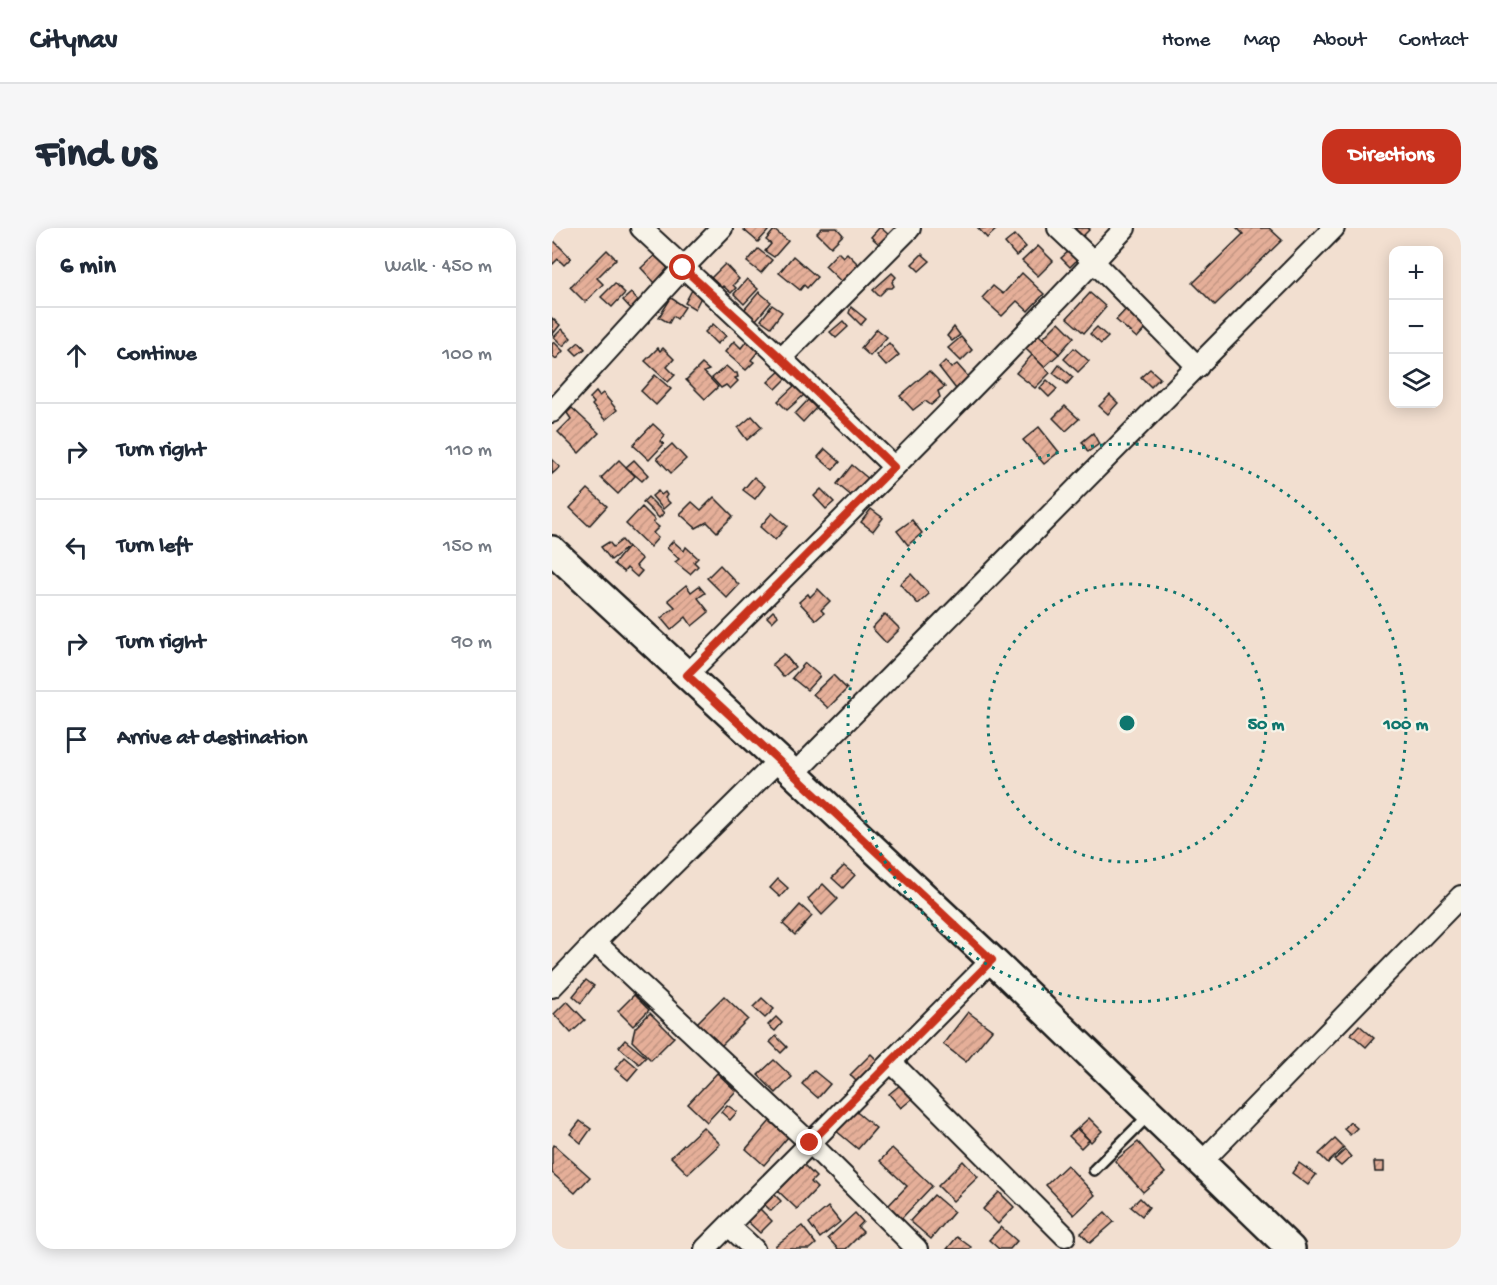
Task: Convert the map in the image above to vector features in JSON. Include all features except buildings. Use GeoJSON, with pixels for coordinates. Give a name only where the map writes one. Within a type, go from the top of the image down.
{"type":"FeatureCollection","features":[{"type":"Feature","properties":{"kind":"main road"},"geometry":{"type":"LineString","coordinates":[[552,550],[992,960],[1291,1249]]}},
{"type":"Feature","properties":{"kind":"street"},"geometry":{"type":"LineString","coordinates":[[641,228],[894,467]]}},
{"type":"Feature","properties":{"kind":"street"},"geometry":{"type":"LineString","coordinates":[[552,412],[722,228]]}},
{"type":"Feature","properties":{"kind":"street"},"geometry":{"type":"LineString","coordinates":[[781,358],[910,228]]}},
{"type":"Feature","properties":{"kind":"street"},"geometry":{"type":"LineString","coordinates":[[1058,228],[1198,367]]}},
{"type":"Feature","properties":{"kind":"street"},"geometry":{"type":"LineString","coordinates":[[687,675],[894,467],[1125,228]]}},
{"type":"Feature","properties":{"kind":"street"},"geometry":{"type":"LineString","coordinates":[[552,987],[595,942],[787,767],[1198,367],[1334,228]]}},
{"type":"Feature","properties":{"kind":"street"},"geometry":{"type":"LineString","coordinates":[[1201,1163],[1461,896]]}},
{"type":"Feature","properties":{"kind":"street"},"geometry":{"type":"LineString","coordinates":[[595,942],[810,1143],[917,1249]]}},
{"type":"Feature","properties":{"kind":"street"},"geometry":{"type":"LineString","coordinates":[[705,1249],[992,960]]}},
{"type":"Feature","properties":{"kind":"street"},"geometry":{"type":"LineString","coordinates":[[891,1062],[1065,1236]]}},
{"type":"Feature","properties":{"kind":"street"},"geometry":{"type":"LineString","coordinates":[[729,1226],[754,1249]]}},
{"type":"Feature","properties":{"kind":"lane"},"geometry":{"type":"LineString","coordinates":[[1094,1170],[1151,1114]]}},
{"type":"Feature","properties":{"kind":"route"},"geometry":{"type":"LineString","coordinates":[[683,268],[894,467],[687,675],[992,960],[810,1143]]}}]}
